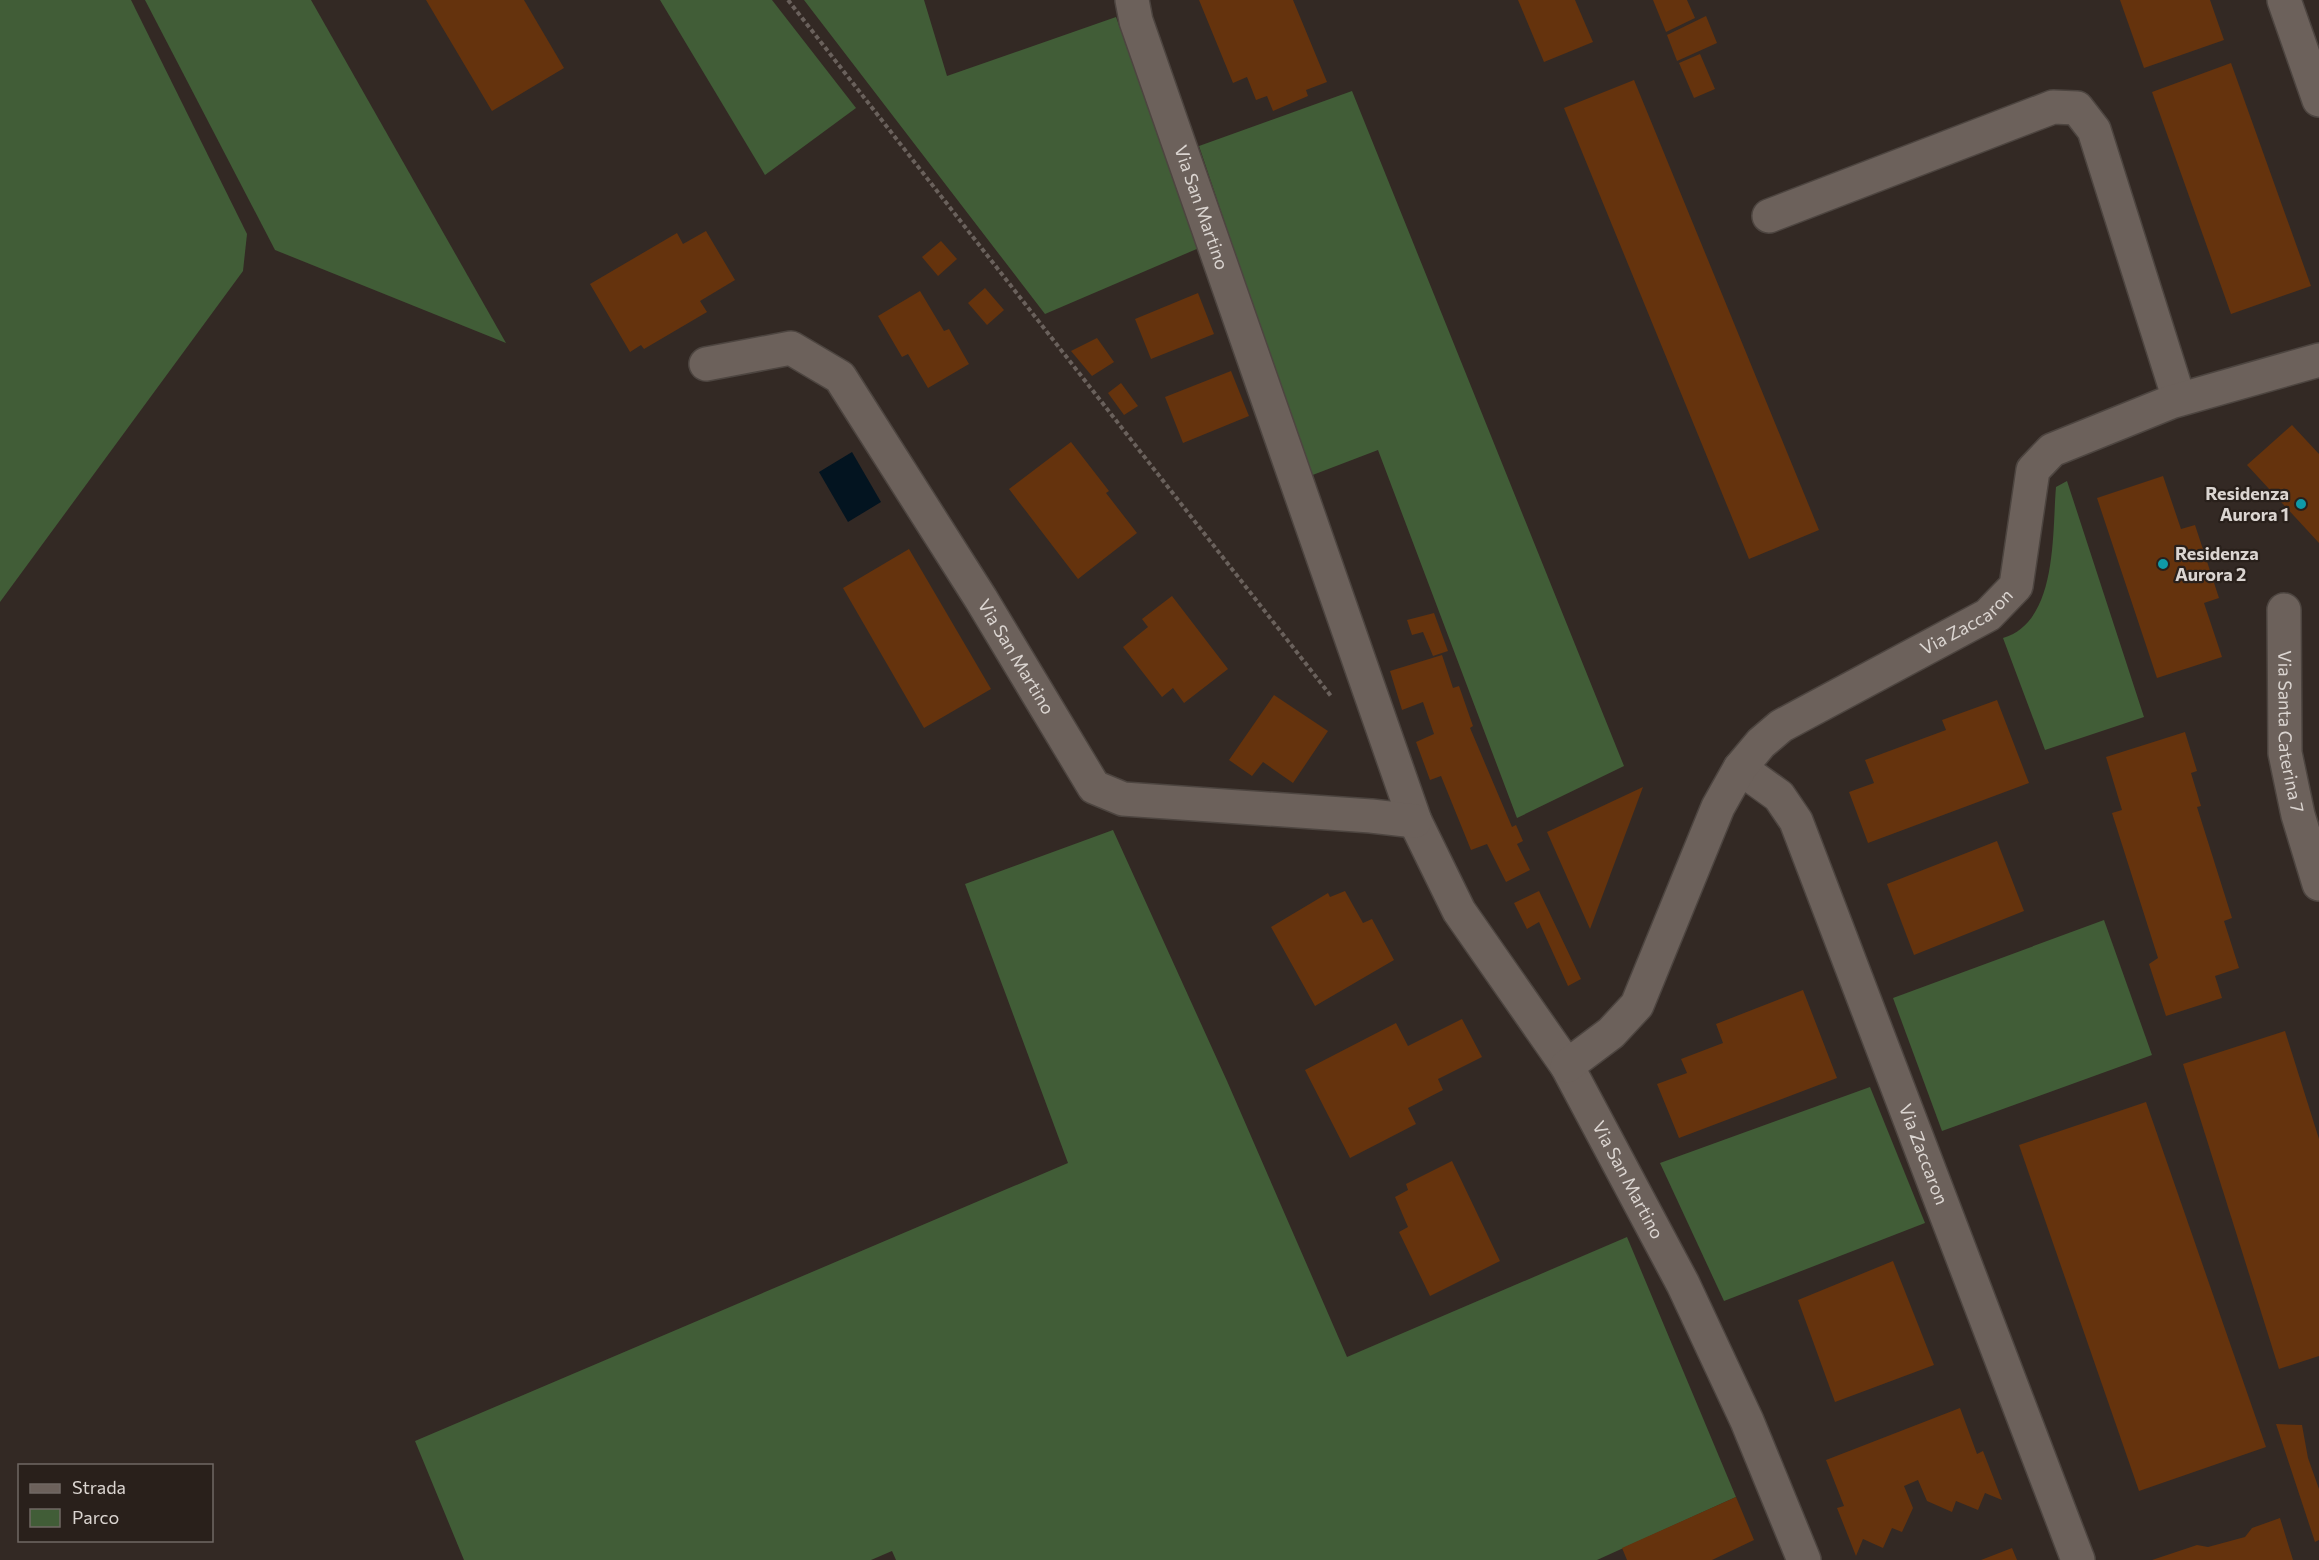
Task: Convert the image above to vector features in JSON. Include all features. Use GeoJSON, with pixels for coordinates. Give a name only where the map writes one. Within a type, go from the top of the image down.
{"type":"FeatureCollection","features":[{"type":"Feature","properties":{"kind":"street","name":"Via San Martino"},"geometry":{"type":"LineString","coordinates":[[1132,0],[1136,21],[1415,821],[1459,911],[1567,1066],[1683,1284],[1747,1421],[1804,1560]]}},
{"type":"Feature","properties":{"kind":"street"},"geometry":{"type":"LineString","coordinates":[[2284,0],[2319,100]]}},
{"type":"Feature","properties":{"kind":"street"},"geometry":{"type":"LineString","coordinates":[[1769,216],[2054,107],[2077,108],[2094,130],[2179,399]]}},
{"type":"Feature","properties":{"kind":"street","name":"Via San Martino"},"geometry":{"type":"LineString","coordinates":[[706,364],[791,348],[840,377],[981,599],[1094,787],[1124,799],[1415,821]]}},
{"type":"Feature","properties":{"kind":"street","name":"Via Zaccaron"},"geometry":{"type":"LineString","coordinates":[[1567,1066],[1611,1033],[1637,1005],[1718,807],[1740,768],[1761,743],[1781,726],[1988,615],[2016,586],[2033,470],[2052,450],[2179,399],[2319,360]]}},
{"type":"Feature","properties":{"kind":"street","name":"Via Santa Caterina 7"},"geometry":{"type":"LineString","coordinates":[[2284,610],[2285,753],[2298,815],[2319,884]]}},
{"type":"Feature","properties":{"kind":"street","name":"Via Zaccaron"},"geometry":{"type":"LineString","coordinates":[[1740,768],[1779,796],[1796,821],[2078,1560]]}},
{"type":"Feature","properties":{"kind":"path"},"geometry":{"type":"LineString","coordinates":[[788,0],[1336,703],[1376,709]]}},
{"type":"Feature","properties":{"kind":"green space"},"geometry":{"type":"Polygon","coordinates":[[[0,0],[131,0],[247,234],[243,271],[0,602],[0,0]]]}},
{"type":"Feature","properties":{"kind":"green space"},"geometry":{"type":"Polygon","coordinates":[[[145,0],[311,0],[506,343],[275,250],[145,0]]]}},
{"type":"Feature","properties":{"kind":"green space"},"geometry":{"type":"Polygon","coordinates":[[[660,0],[772,0],[856,108],[765,175],[660,0]]]}},
{"type":"Feature","properties":{"kind":"green space"},"geometry":{"type":"Polygon","coordinates":[[[804,0],[924,0],[947,76],[1116,17],[1199,248],[1045,314],[804,0]]]}},
{"type":"Feature","properties":{"kind":"green space"},"geometry":{"type":"Polygon","coordinates":[[[1352,91],[1624,766],[1517,818],[1378,450],[1310,476],[1199,146],[1352,91]]]}},
{"type":"Feature","properties":{"kind":"green space"},"geometry":{"type":"Polygon","coordinates":[[[2067,481],[2144,717],[2045,750],[2003,638],[2021,629],[2034,614],[2043,595],[2052,551],[2056,487],[2067,481]]]}},
{"type":"Feature","properties":{"kind":"green space"},"geometry":{"type":"Polygon","coordinates":[[[1113,830],[1227,1081],[1347,1357],[1627,1237],[1736,1497],[1597,1560],[896,1560],[892,1551],[871,1560],[464,1560],[415,1441],[1068,1163],[965,884],[1113,830]]]}},
{"type":"Feature","properties":{"kind":"green space"},"geometry":{"type":"Polygon","coordinates":[[[2104,920],[2152,1055],[1942,1131],[1893,998],[2104,920]]]}},
{"type":"Feature","properties":{"kind":"green space"},"geometry":{"type":"Polygon","coordinates":[[[1870,1087],[1925,1223],[1724,1301],[1660,1163],[1870,1087]]]}},
{"type":"Feature","properties":{"kind":"water"},"geometry":{"type":"Polygon","coordinates":[[[852,452],[881,502],[848,522],[819,472],[852,452]]]}},
{"type":"Feature","properties":{"kind":"building"},"geometry":{"type":"Polygon","coordinates":[[[426,0],[524,0],[564,68],[492,111],[426,0]]]}},
{"type":"Feature","properties":{"kind":"building"},"geometry":{"type":"Polygon","coordinates":[[[1199,0],[1293,0],[1327,82],[1306,90],[1308,96],[1273,111],[1267,96],[1256,100],[1247,77],[1233,83],[1199,0]]]}},
{"type":"Feature","properties":{"kind":"building"},"geometry":{"type":"Polygon","coordinates":[[[1518,0],[1575,0],[1593,42],[1544,62],[1518,0]]]}},
{"type":"Feature","properties":{"kind":"building"},"geometry":{"type":"Polygon","coordinates":[[[1653,0],[1687,0],[1695,18],[1666,32],[1653,0]]]}},
{"type":"Feature","properties":{"kind":"building"},"geometry":{"type":"Polygon","coordinates":[[[2120,0],[2210,0],[2224,40],[2144,68],[2120,0]]]}},
{"type":"Feature","properties":{"kind":"building"},"geometry":{"type":"Polygon","coordinates":[[[1706,16],[1717,43],[1677,61],[1667,35],[1706,16]]]}},
{"type":"Feature","properties":{"kind":"building"},"geometry":{"type":"Polygon","coordinates":[[[1700,54],[1715,89],[1694,98],[1679,63],[1700,54]]]}},
{"type":"Feature","properties":{"kind":"building"},"geometry":{"type":"Polygon","coordinates":[[[2231,63],[2311,286],[2231,314],[2152,92],[2231,63]]]}},
{"type":"Feature","properties":{"kind":"building"},"geometry":{"type":"Polygon","coordinates":[[[1634,80],[1819,530],[1749,559],[1564,108],[1634,80]]]}},
{"type":"Feature","properties":{"kind":"building"},"geometry":{"type":"Polygon","coordinates":[[[706,231],[735,280],[700,301],[707,312],[644,349],[641,345],[630,352],[590,284],[677,233],[683,244],[706,231]]]}},
{"type":"Feature","properties":{"kind":"building"},"geometry":{"type":"Polygon","coordinates":[[[941,241],[957,259],[938,276],[922,257],[941,241]]]}},
{"type":"Feature","properties":{"kind":"building"},"geometry":{"type":"Polygon","coordinates":[[[985,288],[1004,310],[987,325],[968,303],[985,288]]]}},
{"type":"Feature","properties":{"kind":"building"},"geometry":{"type":"Polygon","coordinates":[[[920,291],[944,331],[949,329],[969,364],[928,388],[908,354],[902,357],[878,316],[920,291]]]}},
{"type":"Feature","properties":{"kind":"building"},"geometry":{"type":"Polygon","coordinates":[[[1198,293],[1214,334],[1151,359],[1135,319],[1198,293]]]}},
{"type":"Feature","properties":{"kind":"building"},"geometry":{"type":"Polygon","coordinates":[[[1097,338],[1114,362],[1092,376],[1071,351],[1097,338]]]}},
{"type":"Feature","properties":{"kind":"building"},"geometry":{"type":"Polygon","coordinates":[[[1231,371],[1249,416],[1183,443],[1165,397],[1231,371]]]}},
{"type":"Feature","properties":{"kind":"building"},"geometry":{"type":"Polygon","coordinates":[[[1121,383],[1138,406],[1124,415],[1108,393],[1121,383]]]}},
{"type":"Feature","properties":{"kind":"building","name":"Residenza Aurora 1"},"geometry":{"type":"Polygon","coordinates":[[[2292,425],[2319,454],[2319,543],[2247,465],[2292,425]]]}},
{"type":"Feature","properties":{"kind":"building"},"geometry":{"type":"Polygon","coordinates":[[[1071,442],[1109,491],[1106,493],[1137,533],[1078,579],[1009,489],[1071,442]]]}},
{"type":"Feature","properties":{"kind":"building","name":"Residenza Aurora 2"},"geometry":{"type":"Polygon","coordinates":[[[2163,476],[2181,529],[2195,525],[2219,598],[2204,603],[2222,657],[2157,678],[2097,498],[2163,476]]]}},
{"type":"Feature","properties":{"kind":"building"},"geometry":{"type":"Polygon","coordinates":[[[909,549],[991,689],[924,728],[843,588],[909,549]]]}},
{"type":"Feature","properties":{"kind":"building"},"geometry":{"type":"Polygon","coordinates":[[[1172,596],[1228,669],[1184,703],[1173,688],[1162,697],[1123,647],[1148,627],[1142,619],[1172,596]]]}},
{"type":"Feature","properties":{"kind":"building"},"geometry":{"type":"Polygon","coordinates":[[[1434,613],[1448,651],[1433,656],[1423,632],[1412,635],[1407,620],[1434,613]]]}},
{"type":"Feature","properties":{"kind":"building"},"geometry":{"type":"Polygon","coordinates":[[[1442,655],[1453,688],[1459,686],[1473,726],[1470,728],[1512,827],[1516,825],[1523,841],[1517,844],[1530,870],[1506,882],[1487,844],[1471,850],[1441,776],[1430,780],[1416,742],[1434,734],[1423,702],[1402,710],[1390,671],[1442,655]]]}},
{"type":"Feature","properties":{"kind":"building"},"geometry":{"type":"Polygon","coordinates":[[[1274,695],[1328,731],[1293,783],[1263,762],[1252,776],[1229,760],[1274,695]]]}},
{"type":"Feature","properties":{"kind":"building"},"geometry":{"type":"Polygon","coordinates":[[[1997,700],[2029,783],[1868,843],[1849,792],[1874,783],[1865,760],[1946,730],[1942,720],[1997,700]]]}},
{"type":"Feature","properties":{"kind":"building"},"geometry":{"type":"Polygon","coordinates":[[[2185,732],[2197,771],[2191,773],[2201,806],[2197,807],[2232,918],[2224,921],[2239,968],[2215,976],[2222,998],[2166,1016],[2149,964],[2158,958],[2112,813],[2122,810],[2106,757],[2185,732]]]}},
{"type":"Feature","properties":{"kind":"building"},"geometry":{"type":"Polygon","coordinates":[[[1643,787],[1590,929],[1547,832],[1643,787]]]}},
{"type":"Feature","properties":{"kind":"building"},"geometry":{"type":"Polygon","coordinates":[[[1997,841],[2024,911],[1914,955],[1887,884],[1997,841]]]}},
{"type":"Feature","properties":{"kind":"building"},"geometry":{"type":"Polygon","coordinates":[[[1345,891],[1363,923],[1372,919],[1394,960],[1315,1006],[1271,927],[1328,893],[1330,897],[1345,891]]]}},
{"type":"Feature","properties":{"kind":"building"},"geometry":{"type":"Polygon","coordinates":[[[1539,891],[1581,979],[1568,986],[1539,922],[1527,929],[1514,903],[1539,891]]]}},
{"type":"Feature","properties":{"kind":"building"},"geometry":{"type":"Polygon","coordinates":[[[1803,990],[1837,1078],[1679,1138],[1657,1084],[1687,1073],[1681,1059],[1723,1043],[1716,1024],[1803,990]]]}},
{"type":"Feature","properties":{"kind":"building"},"geometry":{"type":"Polygon","coordinates":[[[1462,1019],[1482,1057],[1438,1079],[1443,1090],[1408,1108],[1416,1124],[1350,1158],[1305,1070],[1396,1023],[1408,1046],[1462,1019]]]}},
{"type":"Feature","properties":{"kind":"building"},"geometry":{"type":"Polygon","coordinates":[[[2285,1031],[2319,1139],[2319,1356],[2279,1369],[2183,1064],[2285,1031]]]}},
{"type":"Feature","properties":{"kind":"building"},"geometry":{"type":"Polygon","coordinates":[[[2146,1102],[2266,1447],[2139,1491],[2019,1145],[2146,1102]]]}},
{"type":"Feature","properties":{"kind":"building"},"geometry":{"type":"Polygon","coordinates":[[[1452,1161],[1500,1261],[1430,1296],[1399,1232],[1408,1227],[1395,1197],[1408,1190],[1406,1184],[1452,1161]]]}},
{"type":"Feature","properties":{"kind":"building"},"geometry":{"type":"Polygon","coordinates":[[[1893,1261],[1934,1365],[1835,1402],[1798,1300],[1893,1261]]]}},
{"type":"Feature","properties":{"kind":"building"},"geometry":{"type":"Polygon","coordinates":[[[1960,1408],[1977,1454],[1983,1451],[2002,1500],[1985,1493],[1978,1510],[1956,1501],[1952,1512],[1927,1501],[1918,1480],[1904,1486],[1913,1508],[1902,1532],[1892,1528],[1883,1548],[1863,1539],[1856,1556],[1837,1508],[1844,1506],[1826,1460],[1960,1408]]]}},
{"type":"Feature","properties":{"kind":"building"},"geometry":{"type":"Polygon","coordinates":[[[2276,1424],[2302,1425],[2308,1458],[2319,1489],[2319,1540],[2315,1542],[2276,1424]]]}},
{"type":"Feature","properties":{"kind":"building"},"geometry":{"type":"Polygon","coordinates":[[[1736,1497],[1754,1540],[1712,1560],[1627,1560],[1622,1548],[1736,1497]]]}},
{"type":"Feature","properties":{"kind":"building"},"geometry":{"type":"Polygon","coordinates":[[[2280,1518],[2293,1560],[2152,1560],[2197,1545],[2208,1547],[2245,1537],[2252,1528],[2280,1518]]]}},
{"type":"Feature","properties":{"kind":"building"},"geometry":{"type":"Polygon","coordinates":[[[2012,1548],[2017,1560],[1981,1560],[2012,1548]]]}},
{"type":"Feature","properties":{"kind":"place","name":"Residenza Aurora 1"},"geometry":{"type":"Point","coordinates":[2301,504]}},
{"type":"Feature","properties":{"kind":"place","name":"Residenza Aurora 2"},"geometry":{"type":"Point","coordinates":[2163,564]}}]}
